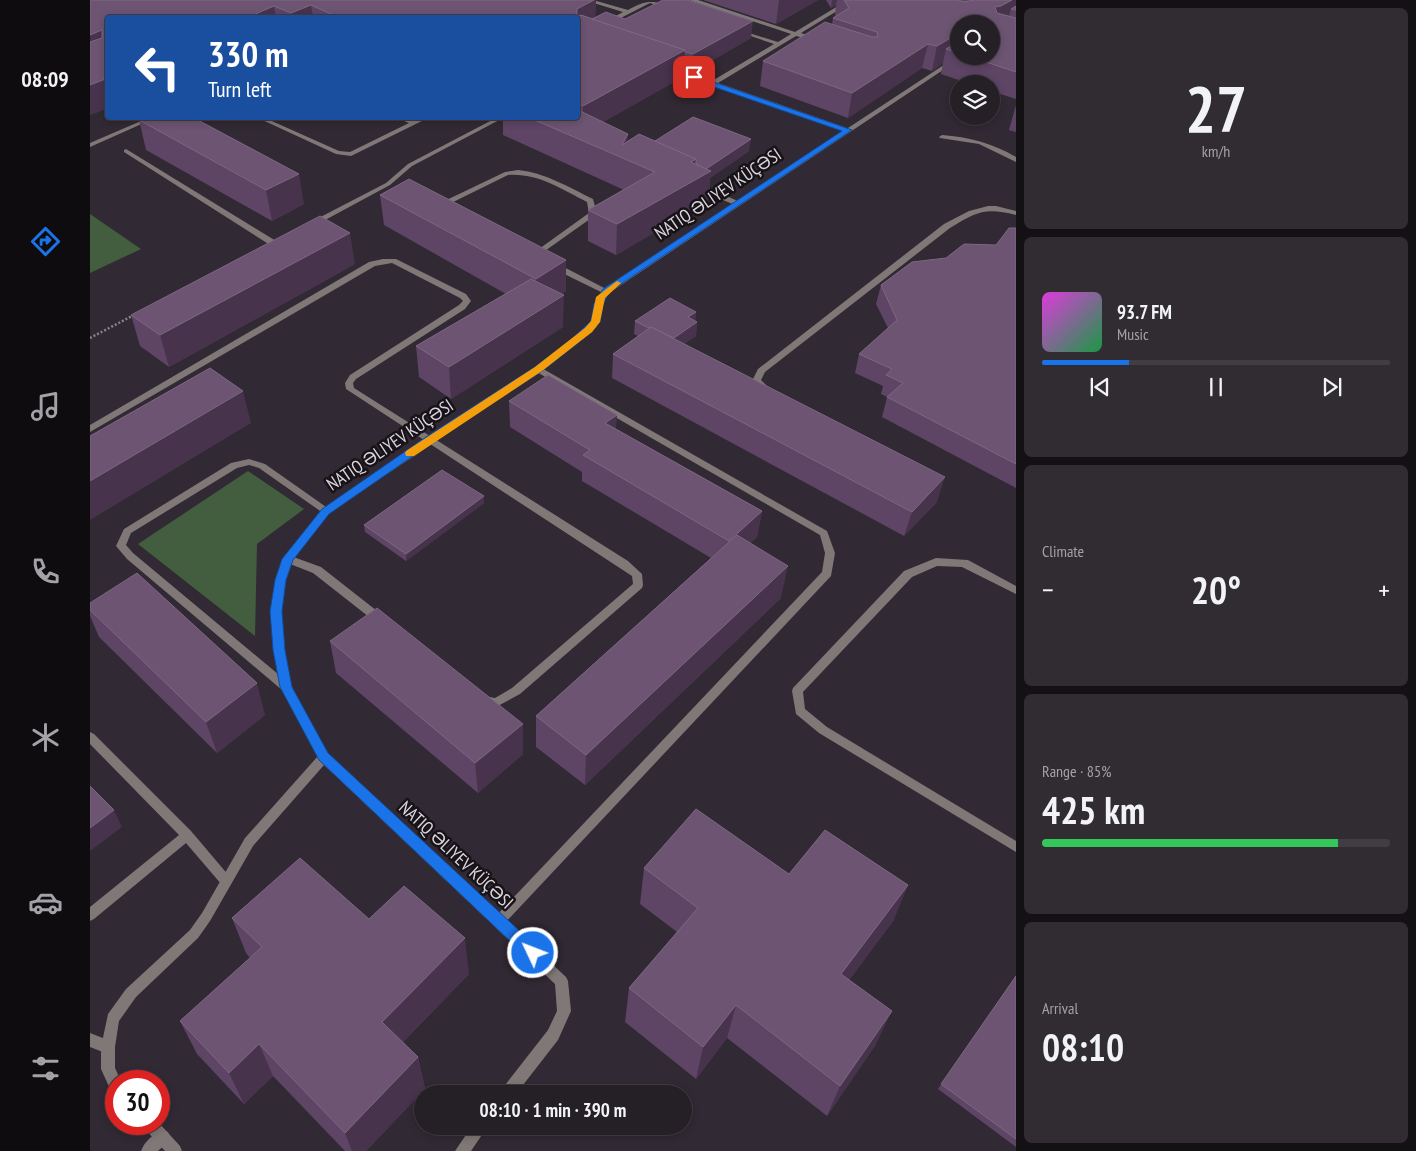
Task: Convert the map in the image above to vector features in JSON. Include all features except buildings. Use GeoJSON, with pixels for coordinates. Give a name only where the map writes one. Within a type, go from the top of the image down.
{"type":"FeatureCollection","features":[{"type":"Feature","properties":{"kind":"street"},"geometry":{"type":"LineString","coordinates":[[587,0],[629,12]]}},
{"type":"Feature","properties":{"kind":"street"},"geometry":{"type":"LineString","coordinates":[[605,24],[651,0],[677,10]]}},
{"type":"Feature","properties":{"kind":"street"},"geometry":{"type":"LineString","coordinates":[[692,0],[824,43]]}},
{"type":"Feature","properties":{"kind":"street"},"geometry":{"type":"LineString","coordinates":[[712,84],[852,0]]}},
{"type":"Feature","properties":{"kind":"street"},"geometry":{"type":"LineString","coordinates":[[733,28],[779,44]]}},
{"type":"Feature","properties":{"kind":"street","name":"NATIQ ƏLIYEV KÜÇƏSI"},"geometry":{"type":"LineString","coordinates":[[513,1085],[553,1035],[564,1011],[561,981],[324,756],[286,687],[279,650],[276,611],[281,580],[288,559],[326,511],[538,369],[589,330],[596,322],[598,304],[606,291],[950,63]]}},
{"type":"Feature","properties":{"kind":"street"},"geometry":{"type":"LineString","coordinates":[[666,67],[848,130]]}},
{"type":"Feature","properties":{"kind":"street"},"geometry":{"type":"LineString","coordinates":[[90,145],[147,120]]}},
{"type":"Feature","properties":{"kind":"street"},"geometry":{"type":"LineString","coordinates":[[265,120],[338,153],[351,154],[421,120]]}},
{"type":"Feature","properties":{"kind":"street"},"geometry":{"type":"LineString","coordinates":[[406,120],[414,123]]}},
{"type":"Feature","properties":{"kind":"street"},"geometry":{"type":"LineString","coordinates":[[300,230],[388,184],[410,165],[496,120]]}},
{"type":"Feature","properties":{"kind":"street"},"geometry":{"type":"LineString","coordinates":[[942,137],[986,143],[1016,160]]}},
{"type":"Feature","properties":{"kind":"street"},"geometry":{"type":"LineString","coordinates":[[126,151],[273,243]]}},
{"type":"Feature","properties":{"kind":"street"},"geometry":{"type":"LineString","coordinates":[[435,207],[507,173],[519,171],[533,173],[590,201],[593,214],[535,256]]}},
{"type":"Feature","properties":{"kind":"street"},"geometry":{"type":"LineString","coordinates":[[388,184],[396,188]]}},
{"type":"Feature","properties":{"kind":"street"},"geometry":{"type":"LineString","coordinates":[[692,184],[738,204]]}},
{"type":"Feature","properties":{"kind":"street"},"geometry":{"type":"LineString","coordinates":[[427,203],[443,211]]}},
{"type":"Feature","properties":{"kind":"street"},"geometry":{"type":"LineString","coordinates":[[774,396],[756,381],[761,371],[946,226],[970,212],[988,207],[1016,213]]}},
{"type":"Feature","properties":{"kind":"street"},"geometry":{"type":"LineString","coordinates":[[265,247],[282,239]]}},
{"type":"Feature","properties":{"kind":"street"},"geometry":{"type":"LineString","coordinates":[[526,252],[606,291]]}},
{"type":"Feature","properties":{"kind":"street"},"geometry":{"type":"LineString","coordinates":[[90,429],[372,264],[393,260],[463,296],[467,300],[462,307],[353,377],[349,383],[350,389],[624,564],[636,574],[638,585],[516,691],[496,703],[477,698]]}},
{"type":"Feature","properties":{"kind":"street"},"geometry":{"type":"LineString","coordinates":[[498,921],[827,573],[830,554],[824,533],[538,369]]}},
{"type":"Feature","properties":{"kind":"street"},"geometry":{"type":"LineString","coordinates":[[286,687],[130,556],[122,546],[127,531],[234,465],[249,462],[262,466],[326,511]]}},
{"type":"Feature","properties":{"kind":"street"},"geometry":{"type":"LineString","coordinates":[[288,559],[317,570],[394,630]]}},
{"type":"Feature","properties":{"kind":"street"},"geometry":{"type":"LineString","coordinates":[[1016,590],[964,563],[936,562],[908,574],[797,690],[800,711],[823,730],[1016,847]]}},
{"type":"Feature","properties":{"kind":"street"},"geometry":{"type":"LineString","coordinates":[[90,737],[187,835],[226,881]]}},
{"type":"Feature","properties":{"kind":"street"},"geometry":{"type":"LineString","coordinates":[[108,1070],[108,1047],[113,1019],[131,993],[194,934],[206,917],[249,842],[324,756]]}},
{"type":"Feature","properties":{"kind":"street"},"geometry":{"type":"LineString","coordinates":[[90,915],[187,835]]}},
{"type":"Feature","properties":{"kind":"street"},"geometry":{"type":"LineString","coordinates":[[90,1040],[108,1047]]}},
{"type":"Feature","properties":{"kind":"street"},"geometry":{"type":"LineString","coordinates":[[462,1151],[474,1135]]}},
{"type":"Feature","properties":{"kind":"street"},"geometry":{"type":"LineString","coordinates":[[148,1151],[163,1137],[175,1151]]}},
{"type":"Feature","properties":{"kind":"path"},"geometry":{"type":"LineString","coordinates":[[90,338],[141,311]]}},
{"type":"Feature","properties":{"kind":"green space"},"geometry":{"type":"Polygon","coordinates":[[[90,214],[141,249],[90,273],[90,214]]]}},
{"type":"Feature","properties":{"kind":"green space"},"geometry":{"type":"Polygon","coordinates":[[[248,471],[304,509],[257,544],[255,636],[138,544],[248,471]]]}},
{"type":"Feature","properties":{"kind":"slow traffic"},"geometry":{"type":"LineString","coordinates":[[410,453],[538,369],[589,330],[596,322],[600,297],[617,283]]}},
{"type":"Feature","properties":{"kind":"route"},"geometry":{"type":"LineString","coordinates":[[533,953],[324,756],[286,687],[279,650],[276,611],[281,580],[288,559],[326,511],[538,369],[589,330],[596,322],[600,297],[606,291],[848,130],[694,77]]}}]}
